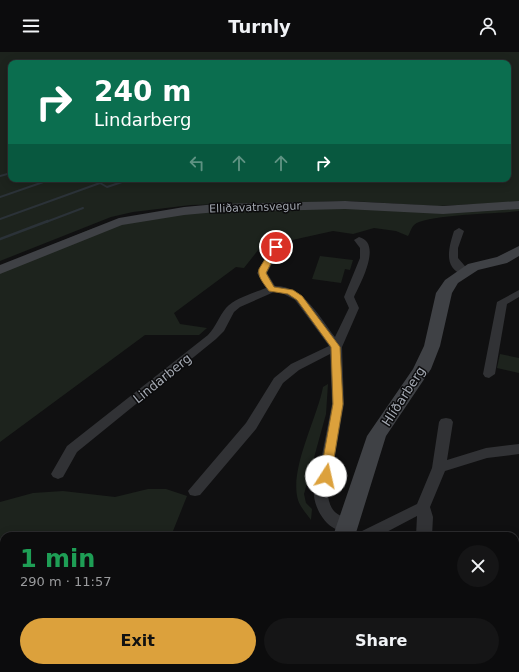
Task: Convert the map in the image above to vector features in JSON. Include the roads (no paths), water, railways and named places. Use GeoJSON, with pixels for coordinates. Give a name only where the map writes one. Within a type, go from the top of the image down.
{"type":"FeatureCollection","features":[{"type":"Feature","properties":{"kind":"main road","name":"Elliðavatnsvegur"},"geometry":{"type":"LineString","coordinates":[[0,270],[119,222],[184,211],[217,208],[345,205],[443,210],[519,205]]}},
{"type":"Feature","properties":{"kind":"main road","name":"Hlíðarberg"},"geometry":{"type":"LineString","coordinates":[[345,531],[377,436],[422,369],[432,346],[444,293],[452,280],[465,272],[517,255]]}},
{"type":"Feature","properties":{"kind":"street"},"geometry":{"type":"LineString","coordinates":[[459,231],[452,252],[452,259],[456,266],[465,272]]}},
{"type":"Feature","properties":{"kind":"street"},"geometry":{"type":"LineString","coordinates":[[345,531],[332,520],[322,508],[322,496],[338,404],[336,347],[354,308],[349,297],[366,252],[364,245],[359,240]]}},
{"type":"Feature","properties":{"kind":"street"},"geometry":{"type":"LineString","coordinates":[[276,247],[262,273],[272,290],[290,292],[300,298],[336,347]]}},
{"type":"Feature","properties":{"kind":"street","name":"Lindarberg"},"geometry":{"type":"LineString","coordinates":[[58,474],[72,449],[149,390],[212,338],[230,310],[236,305],[272,290]]}},
{"type":"Feature","properties":{"kind":"street"},"geometry":{"type":"LineString","coordinates":[[489,374],[502,302],[519,293]]}},
{"type":"Feature","properties":{"kind":"street"},"geometry":{"type":"LineString","coordinates":[[195,491],[251,426],[278,381],[295,367],[336,347]]}},
{"type":"Feature","properties":{"kind":"street"},"geometry":{"type":"LineString","coordinates":[[424,532],[425,517],[423,507],[439,468],[446,422]]}},
{"type":"Feature","properties":{"kind":"street"},"geometry":{"type":"LineString","coordinates":[[439,468],[486,453],[519,449]]}},
{"type":"Feature","properties":{"kind":"street"},"geometry":{"type":"LineString","coordinates":[[373,532],[423,507]]}},
{"type":"Feature","properties":{"kind":"waterway"},"geometry":{"type":"LineString","coordinates":[[0,176],[8,174]]}},
{"type":"Feature","properties":{"kind":"waterway"},"geometry":{"type":"LineString","coordinates":[[0,197],[43,182]]}},
{"type":"Feature","properties":{"kind":"waterway"},"geometry":{"type":"LineString","coordinates":[[0,219],[100,183],[107,187],[122,182]]}},
{"type":"Feature","properties":{"kind":"waterway"},"geometry":{"type":"LineString","coordinates":[[46,222],[83,208]]}},
{"type":"Feature","properties":{"kind":"waterway"},"geometry":{"type":"LineString","coordinates":[[0,239],[48,221]]}}]}
